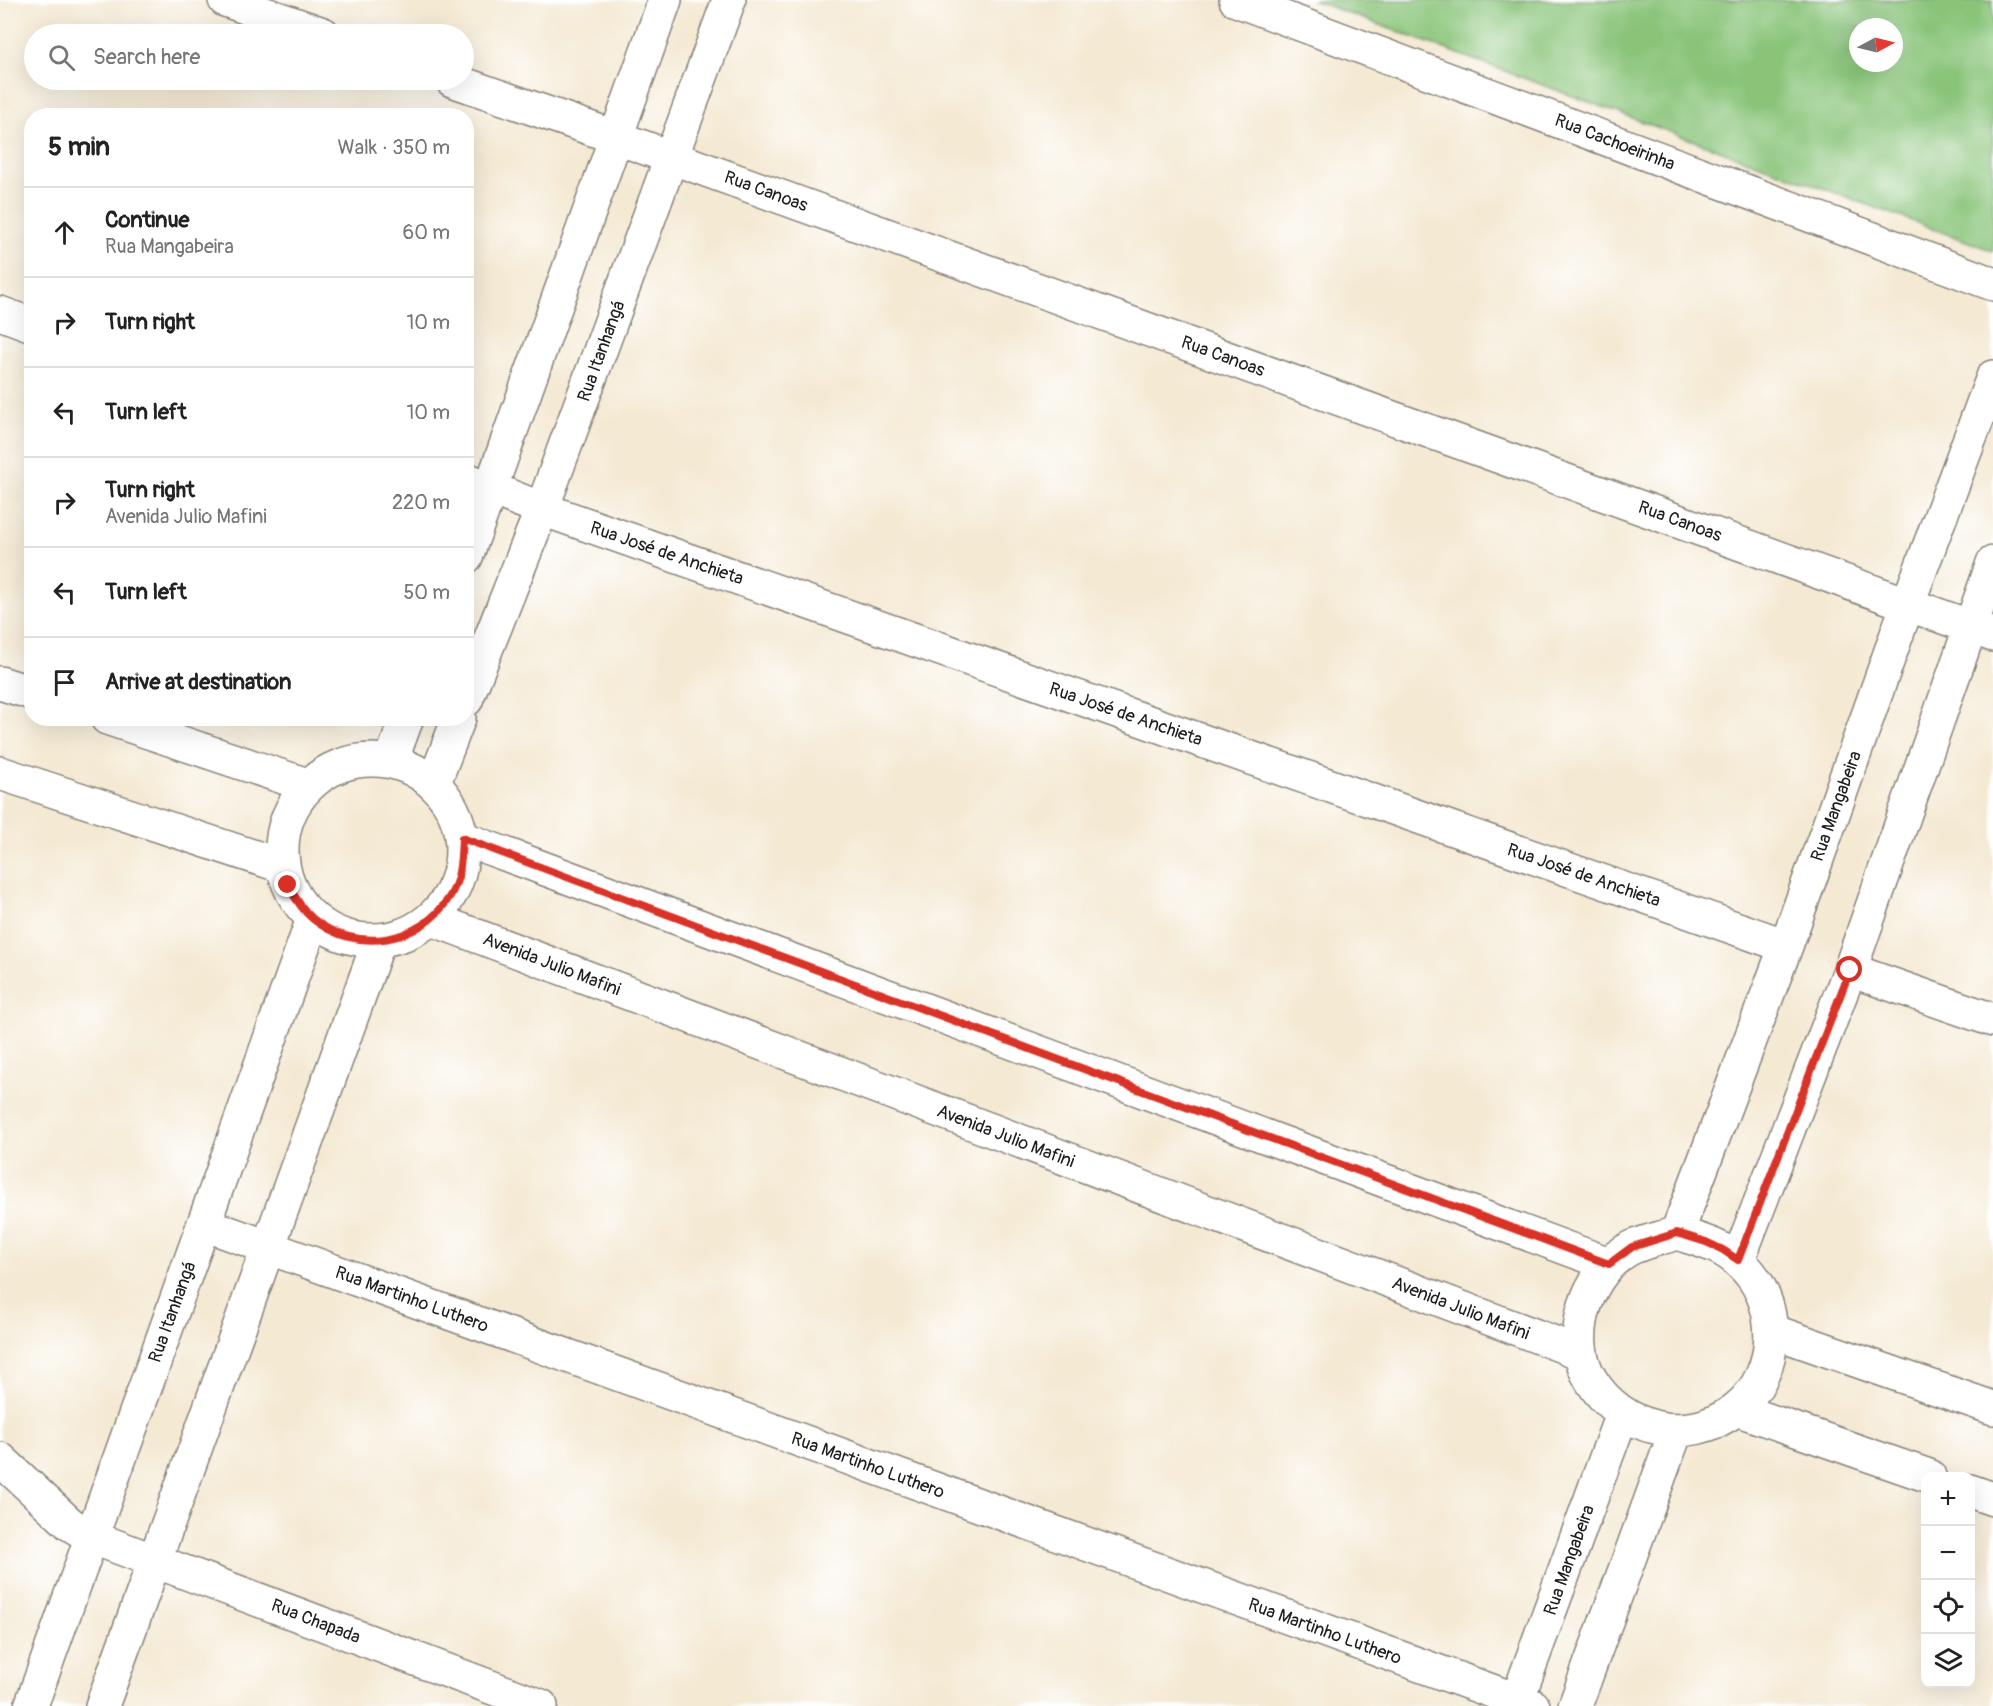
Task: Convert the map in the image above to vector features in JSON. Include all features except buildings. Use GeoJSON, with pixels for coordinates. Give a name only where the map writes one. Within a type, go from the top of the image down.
{"type":"FeatureCollection","features":[{"type":"Feature","properties":{"kind":"street"},"geometry":{"type":"LineString","coordinates":[[225,0],[294,24]]}},
{"type":"Feature","properties":{"kind":"street"},"geometry":{"type":"LineString","coordinates":[[474,512],[479,484],[615,137],[665,0]]}},
{"type":"Feature","properties":{"kind":"street","name":"Rua Itanhangá"},"geometry":{"type":"LineString","coordinates":[[474,680],[542,509],[729,0]]}},
{"type":"Feature","properties":{"kind":"street","name":"Rua Cachoeirinha"},"geometry":{"type":"LineString","coordinates":[[1236,0],[1993,284]]}},
{"type":"Feature","properties":{"kind":"street","name":"Rua Canoas"},"geometry":{"type":"LineString","coordinates":[[474,88],[672,157],[1981,631]]}},
{"type":"Feature","properties":{"kind":"street"},"geometry":{"type":"LineString","coordinates":[[0,313],[24,322]]}},
{"type":"Feature","properties":{"kind":"street","name":"Rua Mangabeira"},"geometry":{"type":"LineString","coordinates":[[1677,1233],[1786,946],[1908,603],[1993,377]]}},
{"type":"Feature","properties":{"kind":"street","name":"Rua José de Anchieta"},"geometry":{"type":"LineString","coordinates":[[479,484],[542,509],[1786,946]]}},
{"type":"Feature","properties":{"kind":"street"},"geometry":{"type":"LineString","coordinates":[[1738,1260],[1981,631],[1993,563]]}},
{"type":"Feature","properties":{"kind":"street"},"geometry":{"type":"LineString","coordinates":[[0,682],[24,690]]}},
{"type":"Feature","properties":{"kind":"street"},"geometry":{"type":"LineString","coordinates":[[131,726],[307,785]]}},
{"type":"Feature","properties":{"kind":"street"},"geometry":{"type":"LineString","coordinates":[[391,761],[404,726]]}},
{"type":"Feature","properties":{"kind":"street"},"geometry":{"type":"LineString","coordinates":[[434,783],[456,726]]}},
{"type":"Feature","properties":{"kind":"street"},"geometry":{"type":"LineString","coordinates":[[352,761],[391,761],[408,766],[434,783],[453,808],[462,838],[461,868],[451,896],[432,919],[407,934],[379,941],[355,940],[332,932],[313,919],[299,904],[288,885],[282,866],[285,823],[294,802],[307,785],[328,770],[352,761]]}},
{"type":"Feature","properties":{"kind":"street"},"geometry":{"type":"LineString","coordinates":[[0,773],[282,866]]}},
{"type":"Feature","properties":{"kind":"street"},"geometry":{"type":"LineString","coordinates":[[462,838],[1609,1264]]}},
{"type":"Feature","properties":{"kind":"street","name":"Rua Itanhangá"},"geometry":{"type":"LineString","coordinates":[[31,1706],[313,919]]}},
{"type":"Feature","properties":{"kind":"street","name":"Avenida Julio Mafini"},"geometry":{"type":"LineString","coordinates":[[432,919],[1581,1353]]}},
{"type":"Feature","properties":{"kind":"street"},"geometry":{"type":"LineString","coordinates":[[102,1706],[379,941]]}},
{"type":"Feature","properties":{"kind":"street"},"geometry":{"type":"LineString","coordinates":[[1850,970],[1993,1020]]}},
{"type":"Feature","properties":{"kind":"street","name":"Rua Martinho Luthero"},"geometry":{"type":"LineString","coordinates":[[204,1224],[1522,1704]]}},
{"type":"Feature","properties":{"kind":"street"},"geometry":{"type":"LineString","coordinates":[[1677,1233],[1706,1242],[1738,1260],[1752,1275],[1762,1292],[1769,1311],[1772,1331],[1768,1360],[1756,1387],[1736,1409],[1708,1425],[1676,1431],[1647,1426],[1622,1414],[1603,1398],[1589,1377],[1581,1353],[1580,1321],[1590,1290],[1609,1264],[1632,1247],[1677,1233]]}},
{"type":"Feature","properties":{"kind":"street"},"geometry":{"type":"LineString","coordinates":[[1772,1331],[1993,1408]]}},
{"type":"Feature","properties":{"kind":"street"},"geometry":{"type":"LineString","coordinates":[[1736,1409],[1921,1473]]}},
{"type":"Feature","properties":{"kind":"street","name":"Rua Mangabeira"},"geometry":{"type":"LineString","coordinates":[[1522,1704],[1622,1414]]}},
{"type":"Feature","properties":{"kind":"street"},"geometry":{"type":"LineString","coordinates":[[1575,1706],[1676,1431]]}},
{"type":"Feature","properties":{"kind":"street","name":"Rua Chapada"},"geometry":{"type":"LineString","coordinates":[[0,1459],[70,1524],[92,1537],[541,1706]]}},
{"type":"Feature","properties":{"kind":"street"},"geometry":{"type":"LineString","coordinates":[[1975,1492],[1993,1499]]}},
{"type":"Feature","properties":{"kind":"green space"},"geometry":{"type":"Polygon","coordinates":[[[1312,0],[1993,0],[1993,251],[1312,0]]]}},
{"type":"Feature","properties":{"kind":"route"},"geometry":{"type":"LineString","coordinates":[[288,885],[299,904],[313,919],[332,932],[355,940],[379,941],[407,934],[432,919],[451,896],[461,868],[462,838],[1609,1264],[1632,1247],[1677,1233],[1706,1242],[1738,1260],[1850,970]]}}]}
